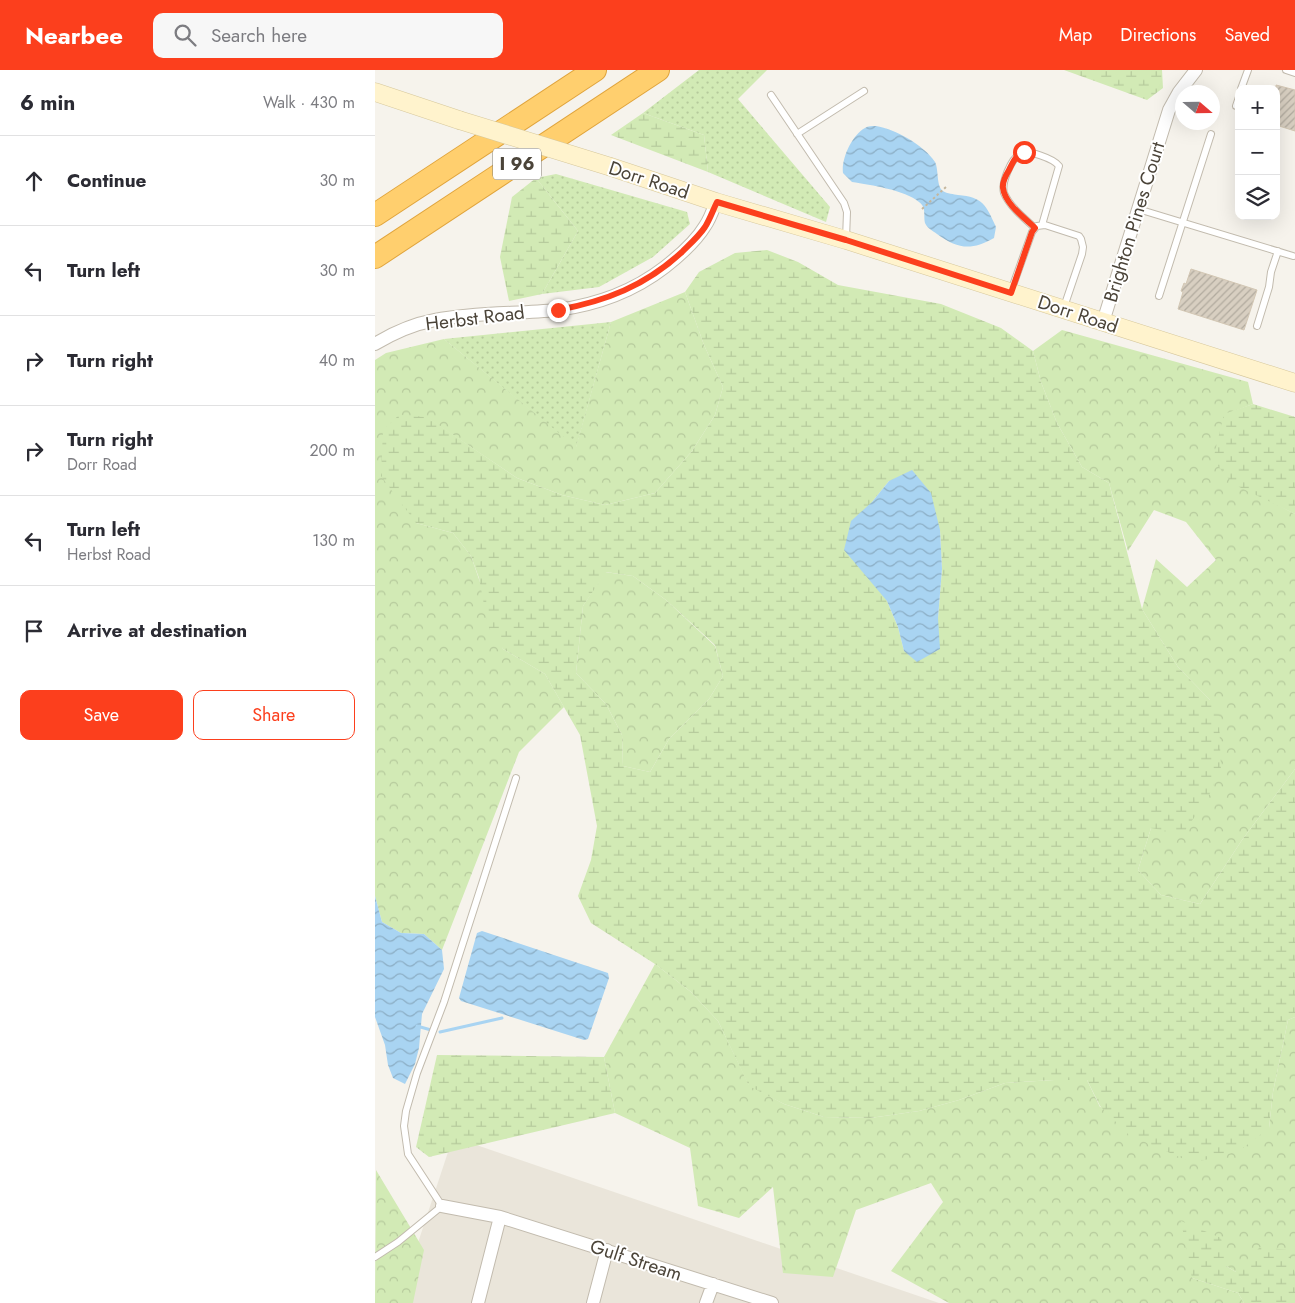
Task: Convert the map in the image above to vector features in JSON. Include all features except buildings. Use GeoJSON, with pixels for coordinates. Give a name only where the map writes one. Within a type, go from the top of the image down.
{"type":"FeatureCollection","features":[{"type":"Feature","properties":{"kind":"highway","name":"I 96"},"geometry":{"type":"LineString","coordinates":[[375,215],[595,70]]}},
{"type":"Feature","properties":{"kind":"highway","name":"I 96"},"geometry":{"type":"LineString","coordinates":[[375,257],[658,70]]}},
{"type":"Feature","properties":{"kind":"street","name":"Brighton Pines Court"},"geometry":{"type":"LineString","coordinates":[[1103,322],[1169,110],[1179,92],[1196,70]]}},
{"type":"Feature","properties":{"kind":"street","name":"Dorr Road"},"geometry":{"type":"LineString","coordinates":[[375,92],[717,202],[846,240],[1295,383]]}},
{"type":"Feature","properties":{"kind":"street","name":"Herbst Road"},"geometry":{"type":"LineString","coordinates":[[375,344],[400,331],[435,320],[558,310],[593,302],[622,292],[657,273],[689,245],[705,226],[717,202]]}},
{"type":"Feature","properties":{"kind":"street","name":"Gulf Stream"},"geometry":{"type":"LineString","coordinates":[[442,1206],[501,1217],[773,1303]]}},
{"type":"Feature","properties":{"kind":"street"},"geometry":{"type":"LineString","coordinates":[[478,1303],[501,1217]]}},
{"type":"Feature","properties":{"kind":"street"},"geometry":{"type":"LineString","coordinates":[[593,1303],[607,1250]]}},
{"type":"Feature","properties":{"kind":"street"},"geometry":{"type":"LineString","coordinates":[[707,1303],[713,1284]]}},
{"type":"Feature","properties":{"kind":"lane"},"geometry":{"type":"LineString","coordinates":[[1242,85],[1248,70]]}},
{"type":"Feature","properties":{"kind":"lane"},"geometry":{"type":"LineString","coordinates":[[1286,70],[1295,73]]}},
{"type":"Feature","properties":{"kind":"lane"},"geometry":{"type":"LineString","coordinates":[[797,134],[863,91]]}},
{"type":"Feature","properties":{"kind":"lane"},"geometry":{"type":"LineString","coordinates":[[771,95],[844,203],[847,212],[846,240]]}},
{"type":"Feature","properties":{"kind":"lane"},"geometry":{"type":"LineString","coordinates":[[1159,296],[1211,134]]}},
{"type":"Feature","properties":{"kind":"lane"},"geometry":{"type":"LineString","coordinates":[[1011,293],[1032,232],[1038,227],[1059,166],[1057,162],[1051,159],[1024,152],[1019,154],[1012,164],[1004,181],[1003,188],[1011,204],[1038,227],[1051,226],[1079,236],[1083,243],[1082,254],[1064,310]]}},
{"type":"Feature","properties":{"kind":"lane"},"geometry":{"type":"LineString","coordinates":[[1138,209],[1293,256]]}},
{"type":"Feature","properties":{"kind":"lane"},"geometry":{"type":"LineString","coordinates":[[1257,326],[1278,251]]}},
{"type":"Feature","properties":{"kind":"lane"},"geometry":{"type":"LineString","coordinates":[[375,1258],[442,1206],[408,1154],[404,1126],[406,1111],[417,1073],[444,1002],[516,778]]}},
{"type":"Feature","properties":{"kind":"path"},"geometry":{"type":"LineString","coordinates":[[922,209],[946,187]]}},
{"type":"Feature","properties":{"kind":"shaded area"},"geometry":{"type":"Polygon","coordinates":[[[453,1137],[939,1303],[398,1303],[453,1137]]]}},
{"type":"Feature","properties":{"kind":"green space"},"geometry":{"type":"Polygon","coordinates":[[[699,70],[767,70],[738,99],[830,207],[826,222],[708,172],[704,135],[643,113],[699,70]]]}},
{"type":"Feature","properties":{"kind":"green space"},"geometry":{"type":"Polygon","coordinates":[[[1064,70],[1162,70],[1163,88],[1147,100],[1064,70]]]}},
{"type":"Feature","properties":{"kind":"green space"},"geometry":{"type":"Polygon","coordinates":[[[643,113],[704,135],[708,172],[611,135],[643,113]]]}},
{"type":"Feature","properties":{"kind":"green space"},"geometry":{"type":"Polygon","coordinates":[[[556,174],[687,212],[690,224],[653,257],[599,287],[542,294],[578,231],[536,178],[556,174]]]}},
{"type":"Feature","properties":{"kind":"green space"},"geometry":{"type":"Polygon","coordinates":[[[536,178],[578,231],[542,294],[509,301],[500,257],[512,197],[536,178]]]}},
{"type":"Feature","properties":{"kind":"green space"},"geometry":{"type":"Polygon","coordinates":[[[767,250],[798,262],[838,285],[941,304],[1001,328],[1033,351],[1041,382],[1057,423],[1082,467],[1109,483],[1142,609],[1178,667],[1210,700],[1219,716],[1221,771],[1208,797],[1183,834],[1151,828],[1138,870],[1161,895],[1200,904],[1242,840],[1295,769],[1295,1017],[1288,1020],[1273,1092],[1269,1128],[1239,1151],[1193,1163],[1129,1135],[1100,1106],[1087,1080],[1005,1083],[959,1100],[919,1111],[870,1118],[824,1117],[784,1104],[749,1086],[718,1021],[691,992],[655,964],[591,923],[578,896],[591,860],[597,826],[580,735],[545,674],[503,649],[488,626],[479,578],[471,556],[453,533],[416,523],[381,476],[383,430],[399,415],[427,417],[517,478],[562,495],[605,505],[655,493],[692,451],[715,415],[723,387],[704,345],[685,292],[699,272],[735,253],[767,250]],[[889,481],[872,502],[887,601],[898,627],[904,651],[938,618],[942,569],[940,530],[889,481]],[[606,572],[583,606],[576,673],[606,704],[622,735],[623,766],[650,772],[669,739],[709,699],[723,676],[715,645],[666,600],[633,576],[606,572]]]}},
{"type":"Feature","properties":{"kind":"green space"},"geometry":{"type":"Polygon","coordinates":[[[685,292],[704,345],[723,387],[715,415],[692,451],[655,493],[605,505],[562,495],[517,478],[426,417],[416,523],[453,533],[471,556],[503,649],[545,674],[564,707],[519,752],[442,950],[424,934],[401,933],[382,922],[375,896],[375,360],[386,353],[444,339],[576,447],[611,322],[685,292]]]}},
{"type":"Feature","properties":{"kind":"green space"},"geometry":{"type":"Polygon","coordinates":[[[611,322],[576,448],[444,339],[611,322]]]}},
{"type":"Feature","properties":{"kind":"green space"},"geometry":{"type":"Polygon","coordinates":[[[1062,330],[1248,382],[1253,404],[1224,415],[1274,503],[1295,514],[1295,769],[1242,840],[1200,904],[1161,895],[1138,870],[1151,828],[1210,700],[1178,667],[1142,609],[1156,559],[1187,587],[1216,560],[1186,522],[1154,510],[1128,551],[1109,483],[1082,467],[1057,423],[1041,382],[1033,351],[1062,330]]]}},
{"type":"Feature","properties":{"kind":"green space"},"geometry":{"type":"Polygon","coordinates":[[[1253,404],[1295,417],[1295,514],[1233,484],[1213,460],[1224,414],[1253,404]]]}},
{"type":"Feature","properties":{"kind":"green space"},"geometry":{"type":"Polygon","coordinates":[[[605,572],[633,576],[666,600],[715,646],[723,676],[709,699],[669,739],[650,772],[623,766],[622,735],[606,704],[576,673],[583,606],[605,572]]]}},
{"type":"Feature","properties":{"kind":"green space"},"geometry":{"type":"Polygon","coordinates":[[[655,964],[691,992],[718,1021],[749,1085],[784,1104],[824,1117],[870,1118],[919,1111],[959,1100],[1005,1083],[1087,1080],[1100,1107],[1269,1128],[1273,1092],[1288,1020],[1295,1017],[1295,1273],[1236,1272],[1226,1266],[1192,1278],[1238,1293],[1244,1303],[949,1303],[891,1271],[943,1202],[931,1183],[856,1210],[833,1277],[783,1273],[773,1187],[739,1218],[698,1206],[690,1148],[615,1113],[604,1057],[655,964]]]}},
{"type":"Feature","properties":{"kind":"green space"},"geometry":{"type":"Polygon","coordinates":[[[437,1055],[604,1057],[615,1113],[429,1157],[416,1147],[437,1055]]]}},
{"type":"Feature","properties":{"kind":"green space"},"geometry":{"type":"Polygon","coordinates":[[[376,1170],[424,1250],[413,1303],[375,1303],[376,1170]]]}},
{"type":"Feature","properties":{"kind":"green space"},"geometry":{"type":"Polygon","coordinates":[[[1181,1221],[1221,1238],[1226,1266],[1236,1272],[1260,1247],[1288,1250],[1295,1273],[1295,1303],[1244,1303],[1238,1293],[1192,1278],[1181,1221]]]}},
{"type":"Feature","properties":{"kind":"water"},"geometry":{"type":"Polygon","coordinates":[[[876,126],[892,130],[924,150],[935,162],[939,185],[943,191],[973,198],[983,204],[996,227],[994,238],[978,245],[965,247],[952,243],[927,226],[923,207],[913,198],[887,189],[852,182],[843,173],[848,148],[860,131],[867,127],[876,126]]]}},
{"type":"Feature","properties":{"kind":"water"},"geometry":{"type":"Polygon","coordinates":[[[912,470],[931,493],[940,530],[942,569],[938,618],[940,649],[917,662],[904,651],[898,627],[887,601],[844,550],[851,521],[872,502],[889,481],[912,470]]]}},
{"type":"Feature","properties":{"kind":"water"},"geometry":{"type":"Polygon","coordinates":[[[375,896],[382,922],[401,933],[424,934],[442,950],[444,969],[422,1014],[419,1048],[415,1064],[405,1084],[393,1078],[388,1065],[385,1045],[375,1017],[375,896]]]}},
{"type":"Feature","properties":{"kind":"water"},"geometry":{"type":"Polygon","coordinates":[[[482,931],[608,973],[609,978],[588,1039],[584,1040],[461,1001],[459,998],[477,933],[482,931]]]}},
{"type":"Feature","properties":{"kind":"waterway"},"geometry":{"type":"LineString","coordinates":[[440,1032],[502,1018]]}},
{"type":"Feature","properties":{"kind":"waterway"},"geometry":{"type":"LineString","coordinates":[[417,1026],[431,1030]]}},
{"type":"Feature","properties":{"kind":"route"},"geometry":{"type":"LineString","coordinates":[[558,310],[601,300],[622,292],[657,273],[689,245],[705,226],[717,202],[846,240],[1011,293],[1035,228],[1011,204],[1003,188],[1004,181],[1012,164],[1019,154],[1024,152]]}}]}
